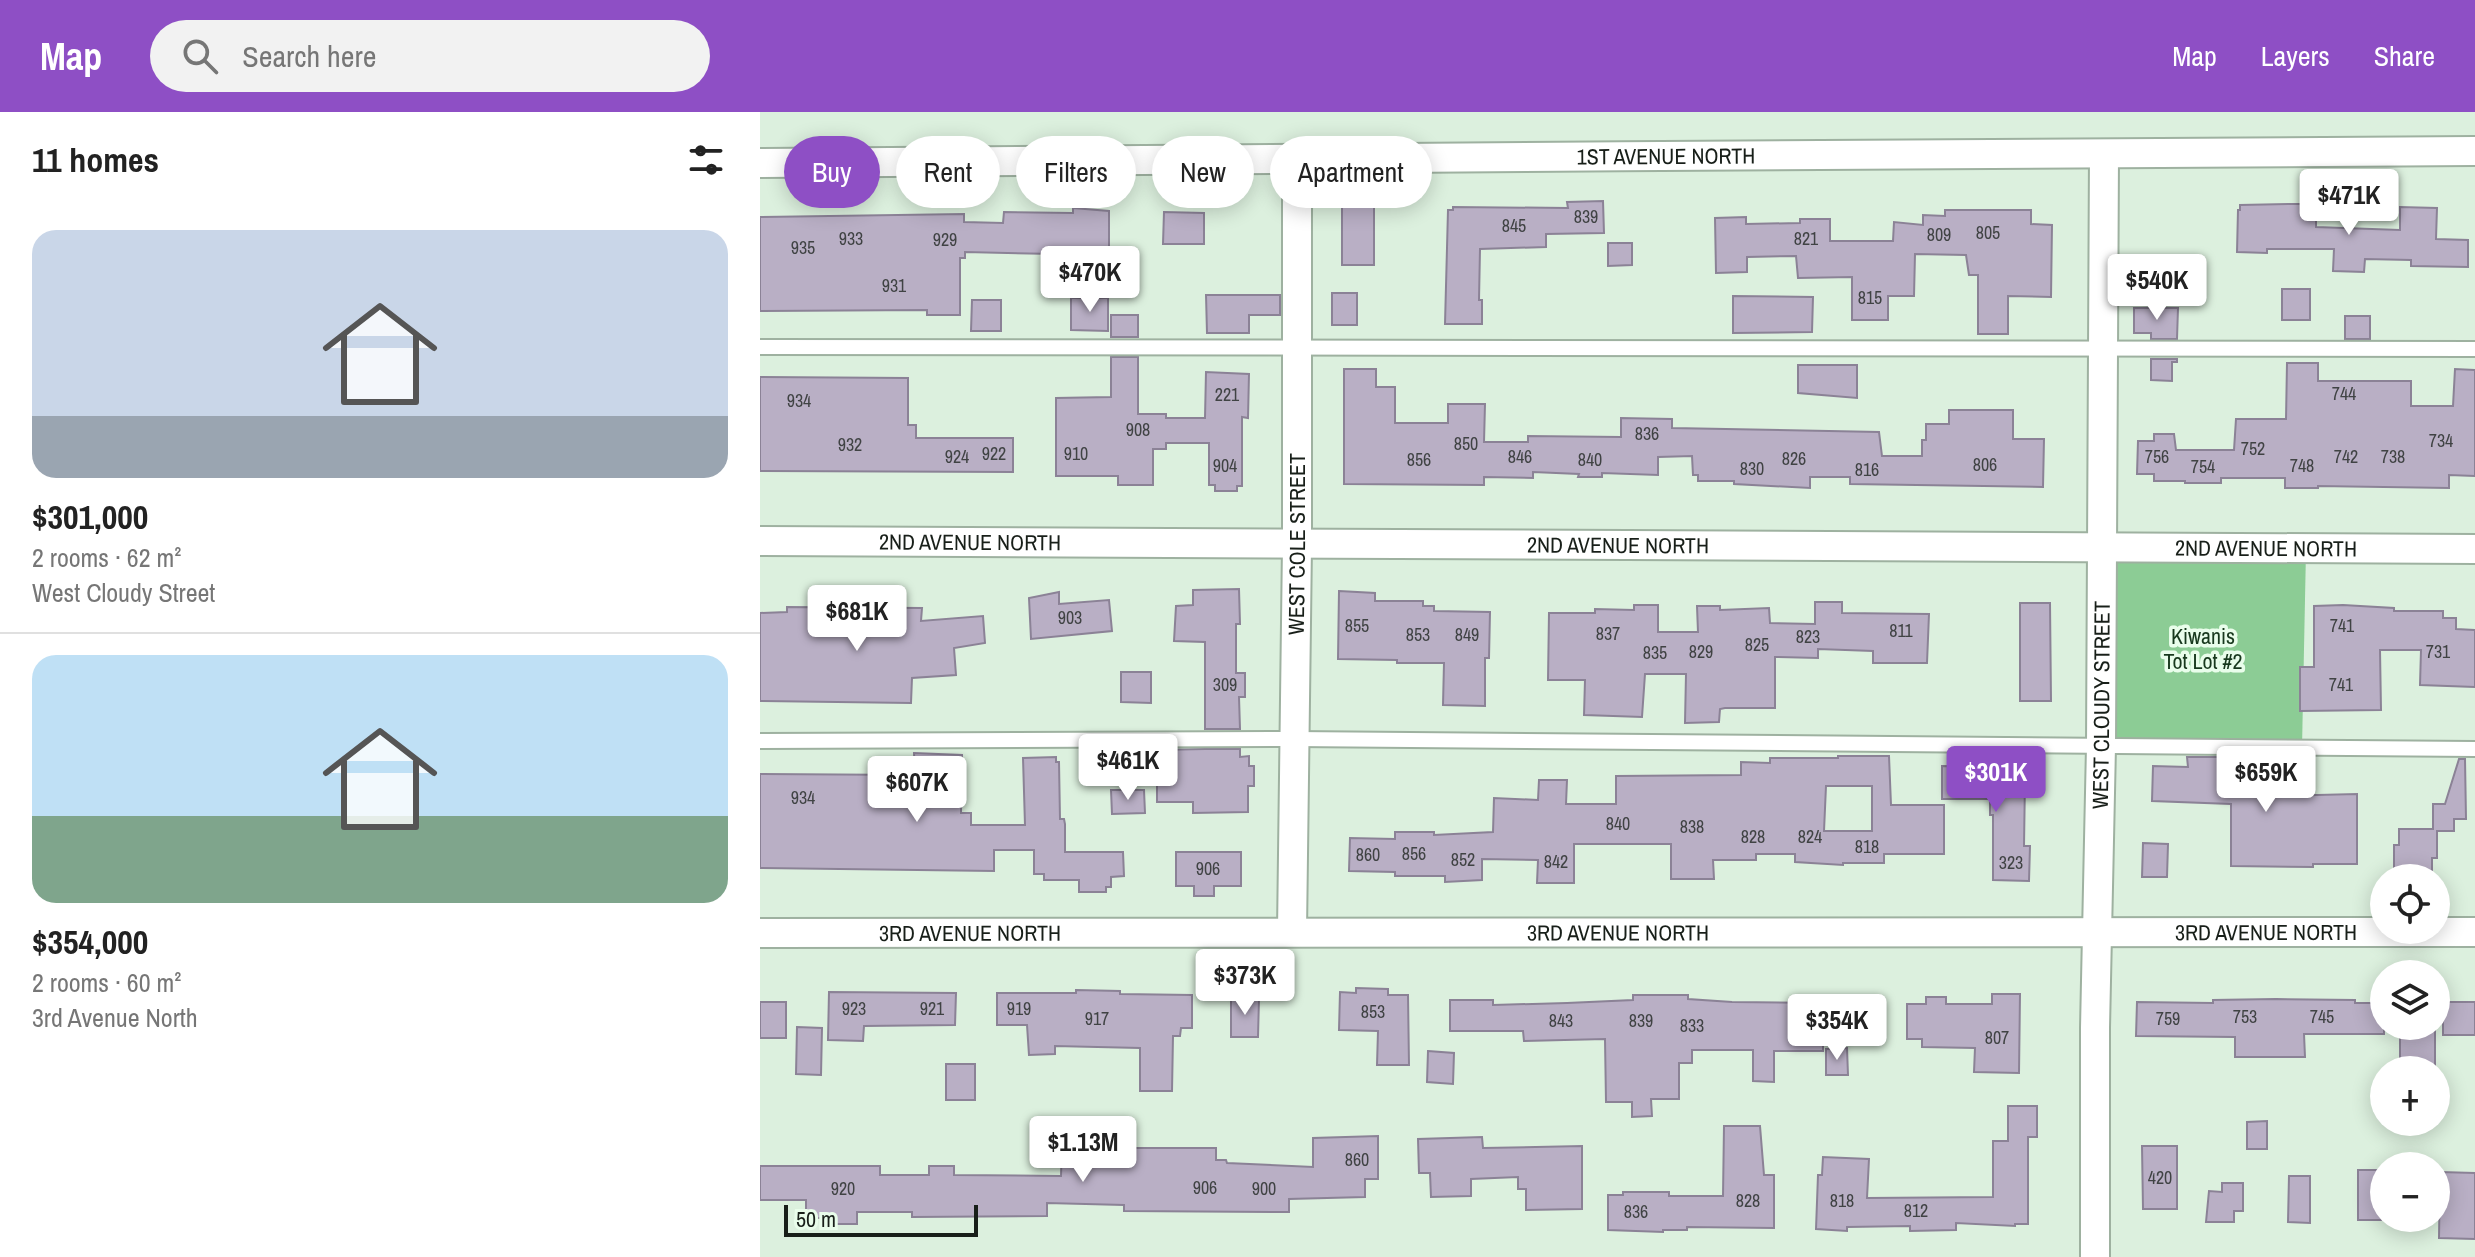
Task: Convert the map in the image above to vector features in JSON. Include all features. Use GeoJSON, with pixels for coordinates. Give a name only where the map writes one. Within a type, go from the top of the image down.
{"type":"FeatureCollection","features":[{"type":"Feature","properties":{"kind":"street","name":"1ST AVENUE NORTH"},"geometry":{"type":"LineString","coordinates":[[1432,156],[2475,151]]}},
{"type":"Feature","properties":{"kind":"street","name":"WEST CLOUDY STREET"},"geometry":{"type":"LineString","coordinates":[[2095,1257],[2104,154]]}},
{"type":"Feature","properties":{"kind":"street","name":"1ST AVENUE NORTH"},"geometry":{"type":"LineString","coordinates":[[760,163],[1270,157]]}},
{"type":"Feature","properties":{"kind":"street","name":"WEST COLE STREET"},"geometry":{"type":"LineString","coordinates":[[1292,932],[1297,208]]}},
{"type":"Feature","properties":{"kind":"street","name":"2ND AVENUE NORTH"},"geometry":{"type":"LineString","coordinates":[[760,541],[2475,549]]}},
{"type":"Feature","properties":{"kind":"street","name":"3RD AVENUE NORTH"},"geometry":{"type":"LineString","coordinates":[[760,933],[2475,932]]}},
{"type":"Feature","properties":{"kind":"lane"},"geometry":{"type":"LineString","coordinates":[[760,347],[2475,349]]}},
{"type":"Feature","properties":{"kind":"lane"},"geometry":{"type":"LineString","coordinates":[[760,741],[1294,739],[2475,749]]}},
{"type":"Feature","properties":{"kind":"green space","name":"Kiwanis Tot Lot #2"},"geometry":{"type":"Polygon","coordinates":[[[2102,549],[2306,550],[2302,748],[2101,746],[2102,549]]]}},
{"type":"Feature","properties":{"kind":"building"},"geometry":{"type":"Polygon","coordinates":[[[1603,201],[1604,233],[1546,234],[1546,247],[1480,249],[1482,324],[1445,324],[1448,210],[1453,210],[1453,207],[1568,208],[1567,202],[1603,201]]]}},
{"type":"Feature","properties":{"kind":"building"},"geometry":{"type":"Polygon","coordinates":[[[2313,204],[2316,227],[2400,230],[2400,207],[2437,208],[2436,239],[2468,240],[2468,267],[2411,266],[2411,260],[2365,259],[2364,272],[2333,271],[2334,249],[2237,252],[2240,205],[2313,204]]]}},
{"type":"Feature","properties":{"kind":"building"},"geometry":{"type":"Polygon","coordinates":[[[1073,208],[1109,211],[1109,259],[1055,259],[1055,254],[965,252],[965,258],[960,258],[960,315],[927,315],[927,310],[760,311],[760,217],[964,214],[964,222],[1003,223],[1004,212],[1073,213],[1073,208]]]}},
{"type":"Feature","properties":{"kind":"building"},"geometry":{"type":"Polygon","coordinates":[[[1342,208],[1374,208],[1374,265],[1342,265],[1342,208]]]}},
{"type":"Feature","properties":{"kind":"building"},"geometry":{"type":"Polygon","coordinates":[[[1945,210],[2031,210],[2031,224],[2052,225],[2051,297],[2008,296],[2008,334],[1978,334],[1978,275],[1969,275],[1966,255],[1915,254],[1914,296],[1888,296],[1888,320],[1852,320],[1852,277],[1798,278],[1796,256],[1747,257],[1747,272],[1716,273],[1715,218],[1746,217],[1746,224],[1830,219],[1830,241],[1893,241],[1894,222],[1923,225],[1923,215],[1945,216],[1945,210]]]}},
{"type":"Feature","properties":{"kind":"building"},"geometry":{"type":"Polygon","coordinates":[[[1164,212],[1204,213],[1204,244],[1163,244],[1164,212]]]}},
{"type":"Feature","properties":{"kind":"building"},"geometry":{"type":"Polygon","coordinates":[[[1608,243],[1632,243],[1632,265],[1608,266],[1608,243]]]}},
{"type":"Feature","properties":{"kind":"building"},"geometry":{"type":"Polygon","coordinates":[[[2282,289],[2310,289],[2310,320],[2282,320],[2282,289]]]}},
{"type":"Feature","properties":{"kind":"building"},"geometry":{"type":"Polygon","coordinates":[[[1332,293],[1357,293],[1357,325],[1332,325],[1332,293]]]}},
{"type":"Feature","properties":{"kind":"building"},"geometry":{"type":"Polygon","coordinates":[[[1206,295],[1280,295],[1280,315],[1249,315],[1249,333],[1207,333],[1206,295]]]}},
{"type":"Feature","properties":{"kind":"building"},"geometry":{"type":"Polygon","coordinates":[[[1733,296],[1813,297],[1812,332],[1733,333],[1733,296]]]}},
{"type":"Feature","properties":{"kind":"building"},"geometry":{"type":"Polygon","coordinates":[[[1071,298],[1108,298],[1108,331],[1071,330],[1071,298]]]}},
{"type":"Feature","properties":{"kind":"building"},"geometry":{"type":"Polygon","coordinates":[[[972,300],[1001,300],[1001,331],[971,331],[972,300]]]}},
{"type":"Feature","properties":{"kind":"building"},"geometry":{"type":"Polygon","coordinates":[[[2134,308],[2178,308],[2177,339],[2151,339],[2151,333],[2134,333],[2134,308]]]}},
{"type":"Feature","properties":{"kind":"building"},"geometry":{"type":"Polygon","coordinates":[[[1111,315],[1138,315],[1138,337],[1111,337],[1111,315]]]}},
{"type":"Feature","properties":{"kind":"building"},"geometry":{"type":"Polygon","coordinates":[[[2345,316],[2370,316],[2370,339],[2345,339],[2345,316]]]}},
{"type":"Feature","properties":{"kind":"building"},"geometry":{"type":"Polygon","coordinates":[[[1111,357],[1138,357],[1138,414],[1166,414],[1166,418],[1205,418],[1206,372],[1249,374],[1248,418],[1242,417],[1242,486],[1237,486],[1237,491],[1215,491],[1215,485],[1209,485],[1209,443],[1166,443],[1166,449],[1153,449],[1153,485],[1118,485],[1118,476],[1056,476],[1056,398],[1111,397],[1111,357]]]}},
{"type":"Feature","properties":{"kind":"building"},"geometry":{"type":"Polygon","coordinates":[[[2151,359],[2177,359],[2177,362],[2172,362],[2172,381],[2151,380],[2151,359]]]}},
{"type":"Feature","properties":{"kind":"building"},"geometry":{"type":"Polygon","coordinates":[[[2287,363],[2318,363],[2318,381],[2411,381],[2411,406],[2453,406],[2455,369],[2475,370],[2475,476],[2449,475],[2449,488],[2285,488],[2285,478],[2221,478],[2221,483],[2185,483],[2154,481],[2154,474],[2137,474],[2138,441],[2154,441],[2154,434],[2174,434],[2176,450],[2234,450],[2236,419],[2286,419],[2287,363]]]}},
{"type":"Feature","properties":{"kind":"building"},"geometry":{"type":"Polygon","coordinates":[[[1798,365],[1857,365],[1857,398],[1798,393],[1798,365]]]}},
{"type":"Feature","properties":{"kind":"building"},"geometry":{"type":"Polygon","coordinates":[[[1344,369],[1376,369],[1376,387],[1395,387],[1395,423],[1448,423],[1448,404],[1485,404],[1484,442],[1528,442],[1528,436],[1621,437],[1621,418],[1672,419],[1672,428],[1879,432],[1882,456],[1922,456],[1926,424],[1949,424],[1949,410],[2013,410],[2013,439],[2044,439],[2043,487],[1850,484],[1850,477],[1810,477],[1810,488],[1698,481],[1698,475],[1693,475],[1692,456],[1658,457],[1658,475],[1602,473],[1602,477],[1578,477],[1579,474],[1533,472],[1533,478],[1484,477],[1484,485],[1344,484],[1344,369]]]}},
{"type":"Feature","properties":{"kind":"building"},"geometry":{"type":"Polygon","coordinates":[[[760,377],[908,378],[908,425],[916,425],[916,438],[1013,438],[1013,472],[760,471],[760,377]]]}},
{"type":"Feature","properties":{"kind":"building"},"geometry":{"type":"Polygon","coordinates":[[[1239,589],[1236,673],[1245,673],[1245,697],[1239,697],[1240,729],[1205,729],[1205,642],[1174,641],[1176,606],[1193,605],[1193,590],[1239,589]]]}},
{"type":"Feature","properties":{"kind":"building"},"geometry":{"type":"Polygon","coordinates":[[[1339,591],[1375,593],[1375,601],[1423,601],[1423,606],[1434,606],[1434,611],[1490,612],[1489,658],[1485,658],[1485,706],[1443,705],[1444,663],[1338,659],[1339,591]]]}},
{"type":"Feature","properties":{"kind":"building"},"geometry":{"type":"Polygon","coordinates":[[[1059,592],[1059,604],[1109,600],[1112,631],[1031,639],[1029,598],[1059,592]]]}},
{"type":"Feature","properties":{"kind":"building"},"geometry":{"type":"Polygon","coordinates":[[[1815,602],[1842,602],[1842,613],[1929,614],[1927,663],[1873,663],[1873,651],[1818,649],[1818,658],[1775,657],[1775,708],[1720,709],[1719,722],[1685,723],[1686,674],[1645,674],[1642,717],[1584,715],[1585,680],[1548,680],[1549,613],[1595,613],[1595,609],[1634,610],[1634,605],[1658,605],[1658,632],[1698,632],[1697,606],[1720,606],[1720,610],[1769,608],[1770,623],[1815,624],[1815,602]]]}},
{"type":"Feature","properties":{"kind":"building"},"geometry":{"type":"Polygon","coordinates":[[[2020,603],[2050,603],[2051,701],[2020,701],[2020,603]]]}},
{"type":"Feature","properties":{"kind":"building"},"geometry":{"type":"Polygon","coordinates":[[[2314,606],[2394,608],[2394,611],[2443,611],[2443,618],[2456,618],[2456,629],[2475,630],[2475,687],[2420,685],[2421,650],[2380,650],[2381,710],[2300,711],[2300,667],[2314,667],[2314,606]]]}},
{"type":"Feature","properties":{"kind":"building"},"geometry":{"type":"Polygon","coordinates":[[[787,607],[922,608],[921,621],[983,616],[985,643],[954,648],[956,675],[912,678],[911,703],[760,701],[760,613],[787,612],[787,607]]]}},
{"type":"Feature","properties":{"kind":"building"},"geometry":{"type":"Polygon","coordinates":[[[1121,672],[1151,672],[1151,703],[1121,702],[1121,672]]]}},
{"type":"Feature","properties":{"kind":"building"},"geometry":{"type":"Polygon","coordinates":[[[1240,749],[1240,757],[1249,756],[1249,766],[1254,766],[1254,786],[1248,786],[1248,812],[1193,813],[1193,802],[1157,802],[1157,750],[1240,749]]]}},
{"type":"Feature","properties":{"kind":"building"},"geometry":{"type":"Polygon","coordinates":[[[914,753],[962,755],[961,813],[971,813],[971,825],[1025,825],[1023,758],[1056,757],[1056,762],[1059,762],[1060,819],[1064,819],[1065,824],[1065,852],[1123,852],[1124,876],[1111,877],[1111,887],[1106,887],[1106,892],[1079,892],[1079,880],[1044,880],[1044,874],[1034,874],[1034,850],[994,850],[994,871],[760,868],[760,774],[915,775],[914,753]]]}},
{"type":"Feature","properties":{"kind":"building"},"geometry":{"type":"Polygon","coordinates":[[[1889,756],[1891,805],[1944,805],[1944,854],[1884,854],[1884,863],[1843,865],[1795,862],[1795,854],[1756,854],[1756,860],[1713,860],[1714,879],[1671,879],[1671,844],[1574,844],[1574,883],[1537,883],[1538,860],[1482,859],[1482,880],[1445,882],[1445,876],[1395,876],[1395,872],[1349,871],[1350,838],[1395,839],[1395,832],[1434,832],[1434,835],[1493,832],[1494,798],[1538,800],[1539,780],[1567,780],[1566,804],[1616,804],[1616,776],[1741,775],[1741,762],[1770,763],[1770,758],[1889,756]],[[1826,786],[1824,831],[1872,831],[1872,786],[1826,786]]]}},
{"type":"Feature","properties":{"kind":"building"},"geometry":{"type":"Polygon","coordinates":[[[2187,757],[2241,757],[2241,773],[2273,774],[2273,796],[2357,794],[2357,864],[2231,866],[2231,804],[2152,801],[2153,766],[2188,767],[2187,757]]]}},
{"type":"Feature","properties":{"kind":"building"},"geometry":{"type":"Polygon","coordinates":[[[2459,759],[2465,759],[2466,819],[2454,819],[2454,831],[2437,831],[2437,858],[2432,858],[2432,864],[2394,864],[2394,845],[2399,845],[2399,829],[2433,829],[2433,804],[2445,804],[2459,759]]]}},
{"type":"Feature","properties":{"kind":"building"},"geometry":{"type":"Polygon","coordinates":[[[1942,766],[2009,767],[2009,778],[2025,779],[2024,846],[2030,846],[2029,881],[1993,880],[1993,815],[1990,815],[1990,799],[1942,799],[1942,766]]]}},
{"type":"Feature","properties":{"kind":"building"},"geometry":{"type":"Polygon","coordinates":[[[1111,790],[1144,790],[1145,813],[1112,814],[1111,790]]]}},
{"type":"Feature","properties":{"kind":"building"},"geometry":{"type":"Polygon","coordinates":[[[2143,843],[2168,844],[2167,877],[2142,877],[2143,843]]]}},
{"type":"Feature","properties":{"kind":"building"},"geometry":{"type":"Polygon","coordinates":[[[1176,852],[1241,852],[1241,886],[1214,886],[1214,896],[1194,896],[1194,886],[1176,886],[1176,852]]]}},
{"type":"Feature","properties":{"kind":"building"},"geometry":{"type":"Polygon","coordinates":[[[1356,988],[1388,989],[1388,995],[1408,995],[1409,1065],[1377,1065],[1378,1031],[1339,1030],[1340,992],[1356,993],[1356,988]]]}},
{"type":"Feature","properties":{"kind":"building"},"geometry":{"type":"Polygon","coordinates":[[[1076,990],[1192,995],[1192,1028],[1181,1028],[1180,1036],[1173,1036],[1172,1091],[1140,1091],[1140,1048],[1055,1046],[1055,1054],[1029,1055],[1027,1025],[997,1025],[997,993],[1076,993],[1076,990]]]}},
{"type":"Feature","properties":{"kind":"building"},"geometry":{"type":"Polygon","coordinates":[[[829,992],[956,993],[955,1025],[864,1026],[863,1041],[828,1040],[829,992]]]}},
{"type":"Feature","properties":{"kind":"building"},"geometry":{"type":"Polygon","coordinates":[[[1992,994],[2020,994],[2019,1073],[1974,1072],[1975,1048],[1922,1047],[1922,1039],[1907,1039],[1907,1004],[1926,1004],[1926,997],[1946,997],[1946,1004],[1992,1004],[1992,994]]]}},
{"type":"Feature","properties":{"kind":"building"},"geometry":{"type":"Polygon","coordinates":[[[1633,995],[1688,995],[1688,999],[1732,1002],[1823,1003],[1823,1051],[1774,1051],[1774,1082],[1753,1081],[1753,1050],[1692,1050],[1692,1063],[1679,1063],[1679,1099],[1651,1099],[1652,1116],[1632,1117],[1632,1102],[1606,1102],[1605,1039],[1524,1041],[1523,1031],[1450,1031],[1450,1000],[1493,1000],[1493,1005],[1567,1003],[1633,1000],[1633,995]]]}},
{"type":"Feature","properties":{"kind":"building"},"geometry":{"type":"Polygon","coordinates":[[[1231,998],[1259,998],[1258,1037],[1231,1037],[1231,998]]]}},
{"type":"Feature","properties":{"kind":"building"},"geometry":{"type":"Polygon","coordinates":[[[2213,1000],[2355,1000],[2355,1003],[2370,1003],[2370,1034],[2304,1034],[2305,1057],[2235,1057],[2235,1037],[2136,1036],[2137,1002],[2213,1003],[2213,1000]]]}},
{"type":"Feature","properties":{"kind":"building"},"geometry":{"type":"Polygon","coordinates":[[[760,1002],[786,1002],[786,1038],[760,1038],[760,1002]]]}},
{"type":"Feature","properties":{"kind":"building"},"geometry":{"type":"Polygon","coordinates":[[[2450,1002],[2475,1002],[2475,1035],[2450,1035],[2450,1002]]]}},
{"type":"Feature","properties":{"kind":"building"},"geometry":{"type":"Polygon","coordinates":[[[797,1027],[822,1028],[821,1075],[796,1074],[797,1027]]]}},
{"type":"Feature","properties":{"kind":"building"},"geometry":{"type":"Polygon","coordinates":[[[2400,1040],[2435,1040],[2435,1056],[2400,1056],[2400,1040]]]}},
{"type":"Feature","properties":{"kind":"building"},"geometry":{"type":"Polygon","coordinates":[[[1847,1048],[1848,1075],[1826,1075],[1826,1049],[1847,1048]]]}},
{"type":"Feature","properties":{"kind":"building"},"geometry":{"type":"Polygon","coordinates":[[[1428,1051],[1454,1053],[1453,1084],[1427,1082],[1428,1051]]]}},
{"type":"Feature","properties":{"kind":"building"},"geometry":{"type":"Polygon","coordinates":[[[946,1064],[975,1064],[975,1100],[946,1100],[946,1064]]]}},
{"type":"Feature","properties":{"kind":"building"},"geometry":{"type":"Polygon","coordinates":[[[2008,1106],[2037,1106],[2037,1137],[2028,1137],[2028,1224],[1956,1223],[1956,1230],[1910,1231],[1910,1226],[1847,1227],[1847,1231],[1816,1229],[1818,1175],[1822,1175],[1823,1157],[1869,1159],[1867,1198],[1993,1197],[1993,1141],[2008,1141],[2008,1106]]]}},
{"type":"Feature","properties":{"kind":"building"},"geometry":{"type":"Polygon","coordinates":[[[2267,1121],[2267,1149],[2247,1149],[2247,1122],[2267,1121]]]}},
{"type":"Feature","properties":{"kind":"building"},"geometry":{"type":"Polygon","coordinates":[[[1724,1126],[1760,1126],[1764,1175],[1774,1175],[1774,1228],[1687,1227],[1687,1230],[1663,1232],[1608,1230],[1608,1195],[1669,1192],[1669,1196],[1723,1196],[1724,1126]]]}},
{"type":"Feature","properties":{"kind":"building"},"geometry":{"type":"Polygon","coordinates":[[[1378,1136],[1378,1179],[1365,1179],[1365,1197],[1289,1199],[1289,1212],[1124,1211],[1124,1205],[1047,1203],[1047,1216],[912,1217],[912,1212],[857,1212],[857,1224],[824,1224],[824,1218],[806,1218],[806,1200],[760,1200],[760,1166],[880,1166],[880,1175],[929,1175],[929,1166],[954,1166],[954,1175],[1061,1176],[1062,1142],[1108,1142],[1108,1148],[1216,1148],[1216,1160],[1226,1160],[1227,1163],[1313,1167],[1313,1138],[1378,1136]]]}},
{"type":"Feature","properties":{"kind":"building"},"geometry":{"type":"Polygon","coordinates":[[[1482,1137],[1483,1148],[1582,1146],[1582,1209],[1526,1210],[1526,1189],[1518,1189],[1518,1177],[1471,1179],[1471,1196],[1431,1197],[1430,1173],[1419,1173],[1418,1139],[1482,1137]]]}},
{"type":"Feature","properties":{"kind":"building"},"geometry":{"type":"Polygon","coordinates":[[[2142,1146],[2177,1146],[2177,1209],[2143,1209],[2142,1146]]]}},
{"type":"Feature","properties":{"kind":"building"},"geometry":{"type":"Polygon","coordinates":[[[2358,1170],[2370,1170],[2370,1220],[2358,1220],[2358,1170]]]}},
{"type":"Feature","properties":{"kind":"building"},"geometry":{"type":"Polygon","coordinates":[[[2450,1172],[2475,1173],[2475,1239],[2439,1238],[2439,1232],[2450,1232],[2450,1172]]]}},
{"type":"Feature","properties":{"kind":"building"},"geometry":{"type":"Polygon","coordinates":[[[2289,1176],[2310,1176],[2310,1223],[2288,1222],[2289,1176]]]}},
{"type":"Feature","properties":{"kind":"building"},"geometry":{"type":"Polygon","coordinates":[[[2222,1183],[2243,1183],[2243,1211],[2234,1211],[2234,1222],[2206,1222],[2209,1191],[2222,1192],[2222,1183]]]}}]}
